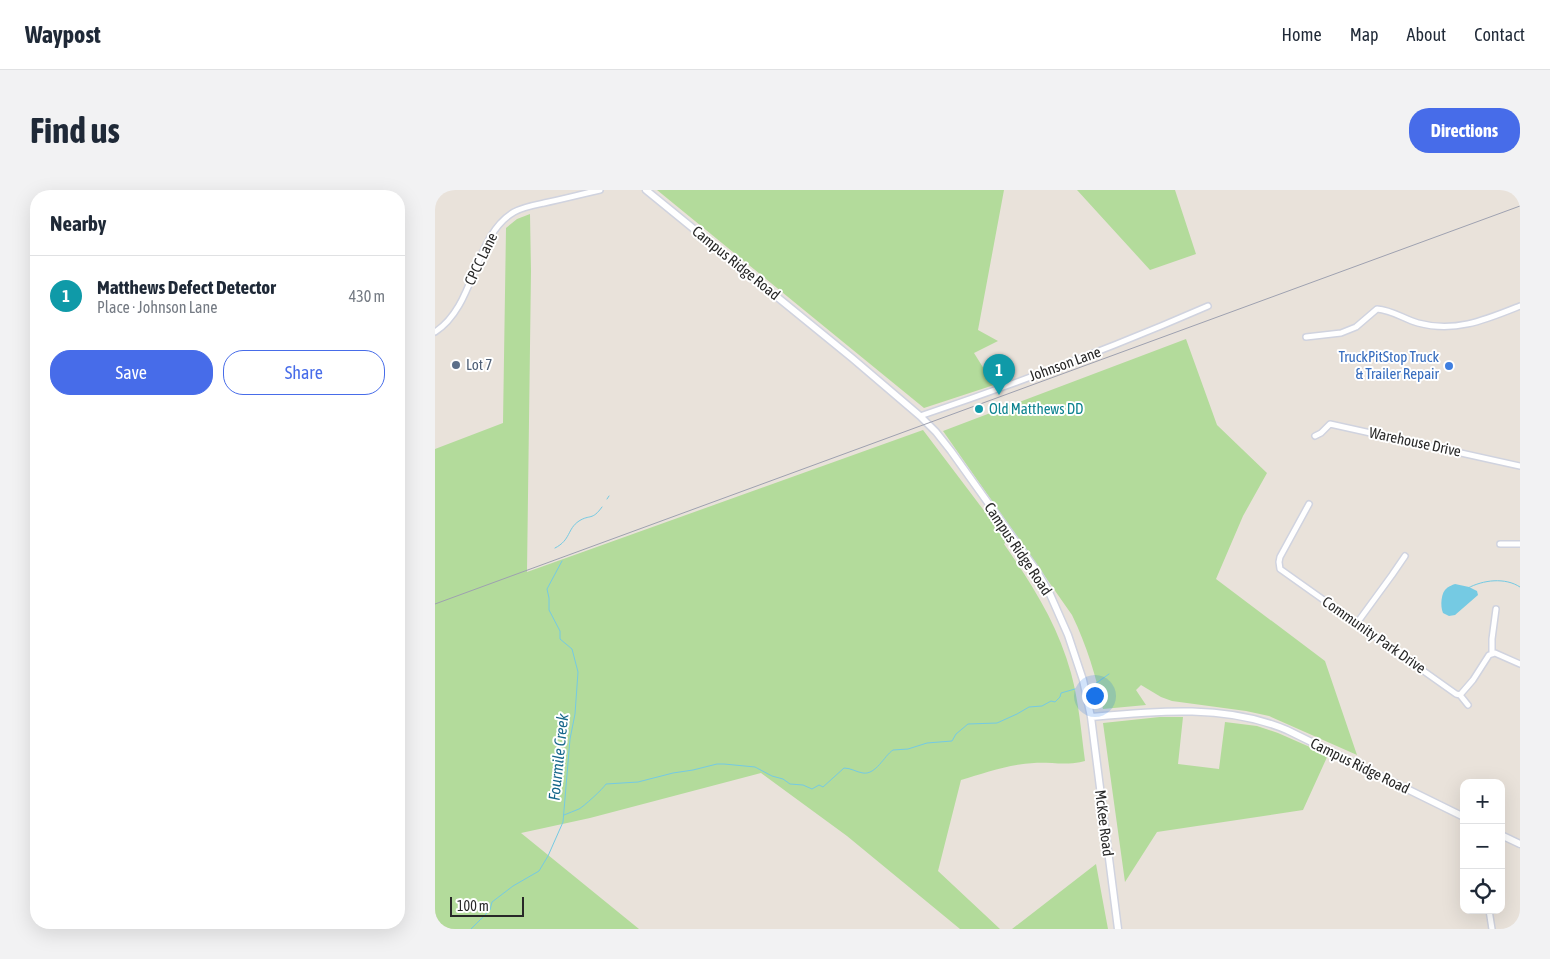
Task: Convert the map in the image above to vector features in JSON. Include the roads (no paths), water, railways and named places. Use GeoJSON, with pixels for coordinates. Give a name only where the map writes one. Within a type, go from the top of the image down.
{"type":"FeatureCollection","features":[{"type":"Feature","properties":{"kind":"street","name":"CPCC Lane"},"geometry":{"type":"LineString","coordinates":[[435,332],[448,321],[457,308],[493,232],[503,220],[521,208],[600,190]]}},
{"type":"Feature","properties":{"kind":"street","name":"Campus Ridge Road"},"geometry":{"type":"LineString","coordinates":[[647,190],[852,358],[936,432],[1036,570],[1049,592],[1060,614],[1075,654],[1091,717],[1169,711],[1235,715],[1261,720],[1287,730],[1460,814]]}},
{"type":"Feature","properties":{"kind":"street","name":"Johnson Lane"},"geometry":{"type":"LineString","coordinates":[[920,416],[1096,353],[1208,306]]}},
{"type":"Feature","properties":{"kind":"street"},"geometry":{"type":"LineString","coordinates":[[1306,337],[1341,333],[1356,327],[1377,309],[1386,310],[1416,322],[1446,327],[1465,326],[1520,306]]}},
{"type":"Feature","properties":{"kind":"street","name":"Warehouse Drive"},"geometry":{"type":"LineString","coordinates":[[1315,436],[1330,424],[1520,466]]}},
{"type":"Feature","properties":{"kind":"street","name":"Community Park Drive"},"geometry":{"type":"LineString","coordinates":[[1309,504],[1280,557],[1280,569],[1460,695]]}},
{"type":"Feature","properties":{"kind":"street"},"geometry":{"type":"LineString","coordinates":[[1500,544],[1520,544]]}},
{"type":"Feature","properties":{"kind":"street"},"geometry":{"type":"LineString","coordinates":[[1357,623],[1405,556]]}},
{"type":"Feature","properties":{"kind":"street"},"geometry":{"type":"LineString","coordinates":[[1492,654],[1496,610]]}},
{"type":"Feature","properties":{"kind":"street"},"geometry":{"type":"LineString","coordinates":[[1467,705],[1460,695],[1473,680],[1489,655],[1495,653],[1520,664]]}},
{"type":"Feature","properties":{"kind":"street","name":"McKee Road"},"geometry":{"type":"LineString","coordinates":[[1091,717],[1118,929]]}},
{"type":"Feature","properties":{"kind":"street"},"geometry":{"type":"LineString","coordinates":[[1505,837],[1520,844]]}},
{"type":"Feature","properties":{"kind":"street"},"geometry":{"type":"LineString","coordinates":[[1490,914],[1493,929]]}},
{"type":"Feature","properties":{"kind":"water"},"geometry":{"type":"Polygon","coordinates":[[[1455,584],[1469,587],[1477,591],[1478,595],[1455,615],[1449,616],[1443,613],[1443,593],[1455,584]]]}},
{"type":"Feature","properties":{"kind":"waterway","name":"Fourmile Creek"},"geometry":{"type":"LineString","coordinates":[[555,548],[564,542],[575,524],[593,516],[602,507]]}},
{"type":"Feature","properties":{"kind":"waterway","name":"Fourmile Creek"},"geometry":{"type":"LineString","coordinates":[[471,929],[490,910],[492,902],[513,886],[539,871],[563,822],[578,672],[572,649],[560,639],[560,631],[549,610],[547,589],[562,561]]}},
{"type":"Feature","properties":{"kind":"waterway"},"geometry":{"type":"LineString","coordinates":[[1468,588],[1480,583],[1494,581],[1508,582],[1520,587]]}},
{"type":"Feature","properties":{"kind":"waterway"},"geometry":{"type":"LineString","coordinates":[[1095,684],[1109,674]]}},
{"type":"Feature","properties":{"kind":"waterway"},"geometry":{"type":"LineString","coordinates":[[564,815],[581,808],[606,784],[638,782],[717,764],[755,767],[790,784],[803,785],[812,789],[819,785],[823,787],[844,768],[868,773],[876,768],[893,750],[908,749],[927,743],[952,741],[956,734],[968,724],[997,723],[1029,707],[1042,706],[1051,701],[1055,702],[1061,693],[1075,689]]}},
{"type":"Feature","properties":{"kind":"railway"},"geometry":{"type":"LineString","coordinates":[[435,604],[1520,206]]}},
{"type":"Feature","properties":{"kind":"place","name":"Lot 7"},"geometry":{"type":"Point","coordinates":[456,365]}},
{"type":"Feature","properties":{"kind":"place","name":"TruckPitStop Truck & Trailer Repair"},"geometry":{"type":"Point","coordinates":[1449,366]}},
{"type":"Feature","properties":{"kind":"place","name":"Matthews Defect Detector"},"geometry":{"type":"Point","coordinates":[999,395]}},
{"type":"Feature","properties":{"kind":"place","name":"Old Matthews DD"},"geometry":{"type":"Point","coordinates":[979,409]}}]}
